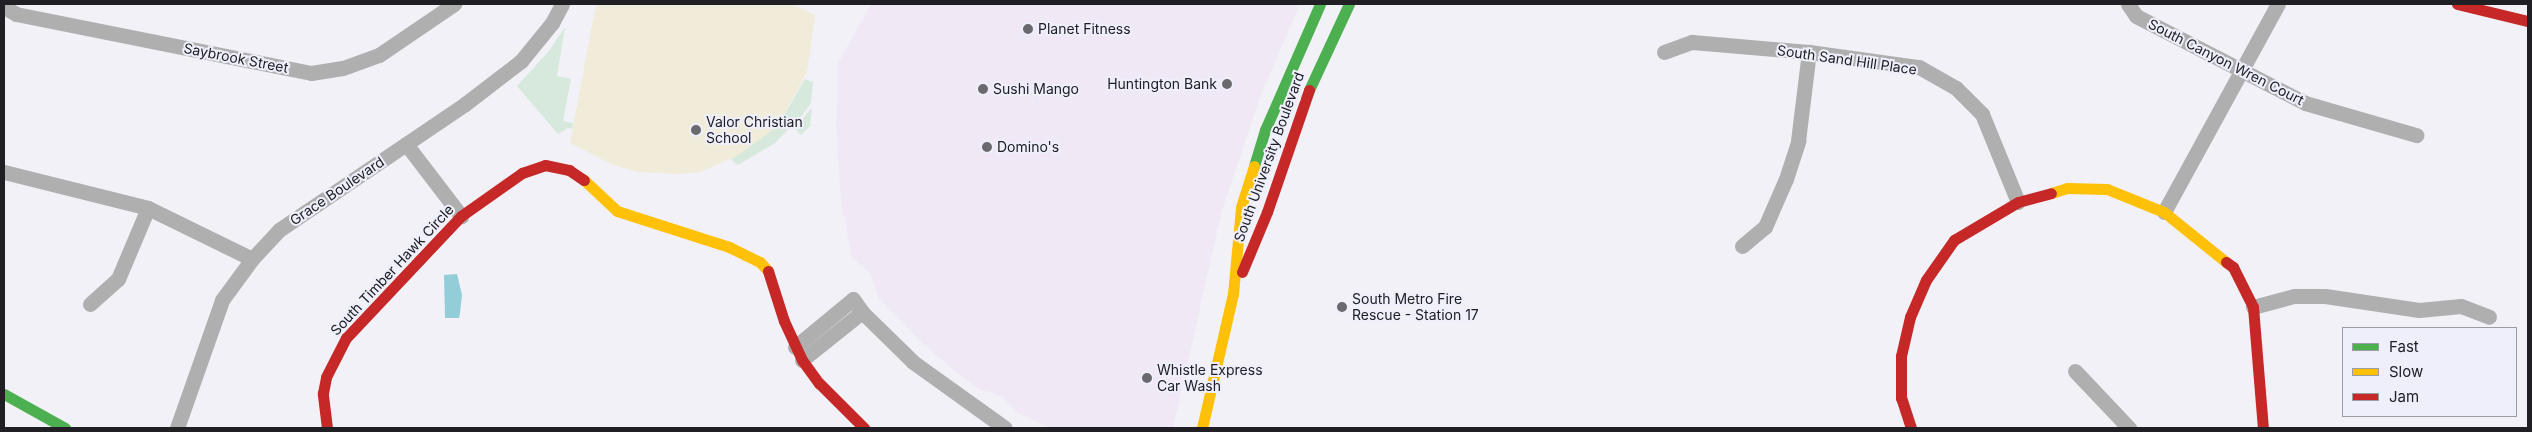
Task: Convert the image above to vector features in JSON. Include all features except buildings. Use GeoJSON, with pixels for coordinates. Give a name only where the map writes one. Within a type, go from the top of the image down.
{"type":"FeatureCollection","features":[{"type":"Feature","properties":{"kind":"street","name":"Saybrook Street"},"geometry":{"type":"LineString","coordinates":[[4,7],[16,14],[312,73],[343,68],[379,55],[454,4]]}},
{"type":"Feature","properties":{"kind":"street","name":"Grace Boulevard"},"geometry":{"type":"LineString","coordinates":[[177,428],[222,300],[252,259],[279,230],[406,144],[521,61],[552,22],[562,4]]}},
{"type":"Feature","properties":{"kind":"street","name":"South University Boulevard"},"geometry":{"type":"LineString","coordinates":[[1202,428],[1233,294],[1241,207],[1265,130],[1320,4]]}},
{"type":"Feature","properties":{"kind":"street","name":"South University Boulevard"},"geometry":{"type":"LineString","coordinates":[[1233,294],[1267,212],[1311,84],[1349,4]]}},
{"type":"Feature","properties":{"kind":"street","name":"South Canyon Wren Court"},"geometry":{"type":"LineString","coordinates":[[2128,4],[2136,16],[2305,103],[2416,135]]}},
{"type":"Feature","properties":{"kind":"street"},"geometry":{"type":"LineString","coordinates":[[2164,212],[2243,71],[2278,4]]}},
{"type":"Feature","properties":{"kind":"street"},"geometry":{"type":"LineString","coordinates":[[2457,4],[2528,21]]}},
{"type":"Feature","properties":{"kind":"street","name":"South Sand Hill Place"},"geometry":{"type":"LineString","coordinates":[[1664,52],[1692,42],[1809,52],[1919,67],[1956,88],[1982,114],[2018,202]]}},
{"type":"Feature","properties":{"kind":"street"},"geometry":{"type":"LineString","coordinates":[[1742,246],[1765,227],[1786,179],[1798,142],[1809,52]]}},
{"type":"Feature","properties":{"kind":"street"},"geometry":{"type":"LineString","coordinates":[[406,144],[461,216]]}},
{"type":"Feature","properties":{"kind":"street","name":"South Timber Hawk Circle"},"geometry":{"type":"LineString","coordinates":[[327,428],[323,393],[326,377],[346,338],[461,216],[533,168],[545,165],[569,170],[586,181],[617,211],[753,257],[771,274],[784,321],[799,354],[819,384],[864,428]]}},
{"type":"Feature","properties":{"kind":"street"},"geometry":{"type":"LineString","coordinates":[[4,172],[148,208],[252,259]]}},
{"type":"Feature","properties":{"kind":"street"},"geometry":{"type":"LineString","coordinates":[[1911,428],[1901,398],[1901,356],[1910,317],[1926,280],[1954,240],[2018,202],[2067,188],[2107,189],[2164,212],[2233,267],[2253,307],[2263,428]]}},
{"type":"Feature","properties":{"kind":"street"},"geometry":{"type":"LineString","coordinates":[[90,304],[118,279],[148,208]]}},
{"type":"Feature","properties":{"kind":"street"},"geometry":{"type":"LineString","coordinates":[[2253,307],[2294,296],[2325,296],[2419,310],[2462,306],[2489,317]]}},
{"type":"Feature","properties":{"kind":"street"},"geometry":{"type":"LineString","coordinates":[[799,354],[853,299],[862,312],[937,382],[1005,428]]}},
{"type":"Feature","properties":{"kind":"street"},"geometry":{"type":"LineString","coordinates":[[799,354],[862,312]]}},
{"type":"Feature","properties":{"kind":"street"},"geometry":{"type":"LineString","coordinates":[[2074,372],[2129,428]]}},
{"type":"Feature","properties":{"kind":"street"},"geometry":{"type":"LineString","coordinates":[[4,394],[65,428]]}},
{"type":"Feature","properties":{"kind":"shaded area"},"geometry":{"type":"Polygon","coordinates":[[[871,4],[1300,4],[1262,92],[1222,210],[1173,428],[1049,428],[1018,413],[1001,396],[979,389],[956,372],[921,342],[878,297],[871,274],[852,258],[841,200],[836,127],[838,63],[871,4]]]}},
{"type":"Feature","properties":{"kind":"green space"},"geometry":{"type":"Polygon","coordinates":[[[565,27],[557,76],[571,79],[563,121],[573,123],[572,129],[568,128],[558,134],[517,86],[549,51],[565,27]]]}},
{"type":"Feature","properties":{"kind":"green space"},"geometry":{"type":"Polygon","coordinates":[[[805,79],[813,82],[811,103],[803,114],[775,143],[738,165],[731,159],[770,132],[783,117],[805,79]]]}},
{"type":"Feature","properties":{"kind":"green space"},"geometry":{"type":"Polygon","coordinates":[[[812,107],[810,126],[801,135],[795,129],[812,107]]]}},
{"type":"Feature","properties":{"kind":"sand"},"geometry":{"type":"Polygon","coordinates":[[[596,4],[792,4],[815,15],[807,72],[783,117],[770,132],[737,156],[700,172],[679,174],[638,172],[613,165],[570,143],[596,4]]]}},
{"type":"Feature","properties":{"kind":"water"},"geometry":{"type":"Polygon","coordinates":[[[457,274],[462,295],[459,318],[445,318],[444,275],[457,274]]]}},
{"type":"Feature","properties":{"kind":"traffic: fast"},"geometry":{"type":"LineString","coordinates":[[1254,166],[1265,130],[1320,4]]}},
{"type":"Feature","properties":{"kind":"traffic: fast"},"geometry":{"type":"LineString","coordinates":[[1309,90],[1349,4]]}},
{"type":"Feature","properties":{"kind":"traffic: fast"},"geometry":{"type":"LineString","coordinates":[[4,394],[65,428]]}},
{"type":"Feature","properties":{"kind":"traffic: slow"},"geometry":{"type":"LineString","coordinates":[[1202,428],[1233,294],[1241,207],[1254,166]]}},
{"type":"Feature","properties":{"kind":"traffic: slow"},"geometry":{"type":"LineString","coordinates":[[584,180],[617,211],[729,247],[760,262],[768,271]]}},
{"type":"Feature","properties":{"kind":"traffic: slow"},"geometry":{"type":"LineString","coordinates":[[2051,193],[2067,188],[2107,189],[2164,212],[2226,262]]}},
{"type":"Feature","properties":{"kind":"traffic: jam"},"geometry":{"type":"LineString","coordinates":[[2457,4],[2528,21]]}},
{"type":"Feature","properties":{"kind":"traffic: jam"},"geometry":{"type":"LineString","coordinates":[[1242,272],[1267,212],[1309,90]]}},
{"type":"Feature","properties":{"kind":"traffic: jam"},"geometry":{"type":"LineString","coordinates":[[327,428],[323,393],[326,377],[346,338],[461,216],[522,173],[545,165],[569,170],[584,180]]}},
{"type":"Feature","properties":{"kind":"traffic: jam"},"geometry":{"type":"LineString","coordinates":[[1911,428],[1901,398],[1901,356],[1910,317],[1926,280],[1954,240],[2018,202],[2051,193]]}},
{"type":"Feature","properties":{"kind":"traffic: jam"},"geometry":{"type":"LineString","coordinates":[[2226,262],[2233,267],[2253,307],[2263,428]]}},
{"type":"Feature","properties":{"kind":"traffic: jam"},"geometry":{"type":"LineString","coordinates":[[768,271],[784,321],[802,360],[819,383],[864,428]]}},
{"type":"Feature","properties":{"kind":"place","name":"Planet Fitness"},"geometry":{"type":"Point","coordinates":[1028,29]}},
{"type":"Feature","properties":{"kind":"place","name":"Huntington Bank"},"geometry":{"type":"Point","coordinates":[1227,84]}},
{"type":"Feature","properties":{"kind":"place","name":"Sushi Mango"},"geometry":{"type":"Point","coordinates":[983,89]}},
{"type":"Feature","properties":{"kind":"place","name":"Valor Christian School"},"geometry":{"type":"Point","coordinates":[696,130]}},
{"type":"Feature","properties":{"kind":"place","name":"Domino's"},"geometry":{"type":"Point","coordinates":[987,147]}},
{"type":"Feature","properties":{"kind":"place","name":"South Metro Fire Rescue - Station 17"},"geometry":{"type":"Point","coordinates":[1342,307]}},
{"type":"Feature","properties":{"kind":"place","name":"Whistle Express Car Wash"},"geometry":{"type":"Point","coordinates":[1147,378]}}]}
